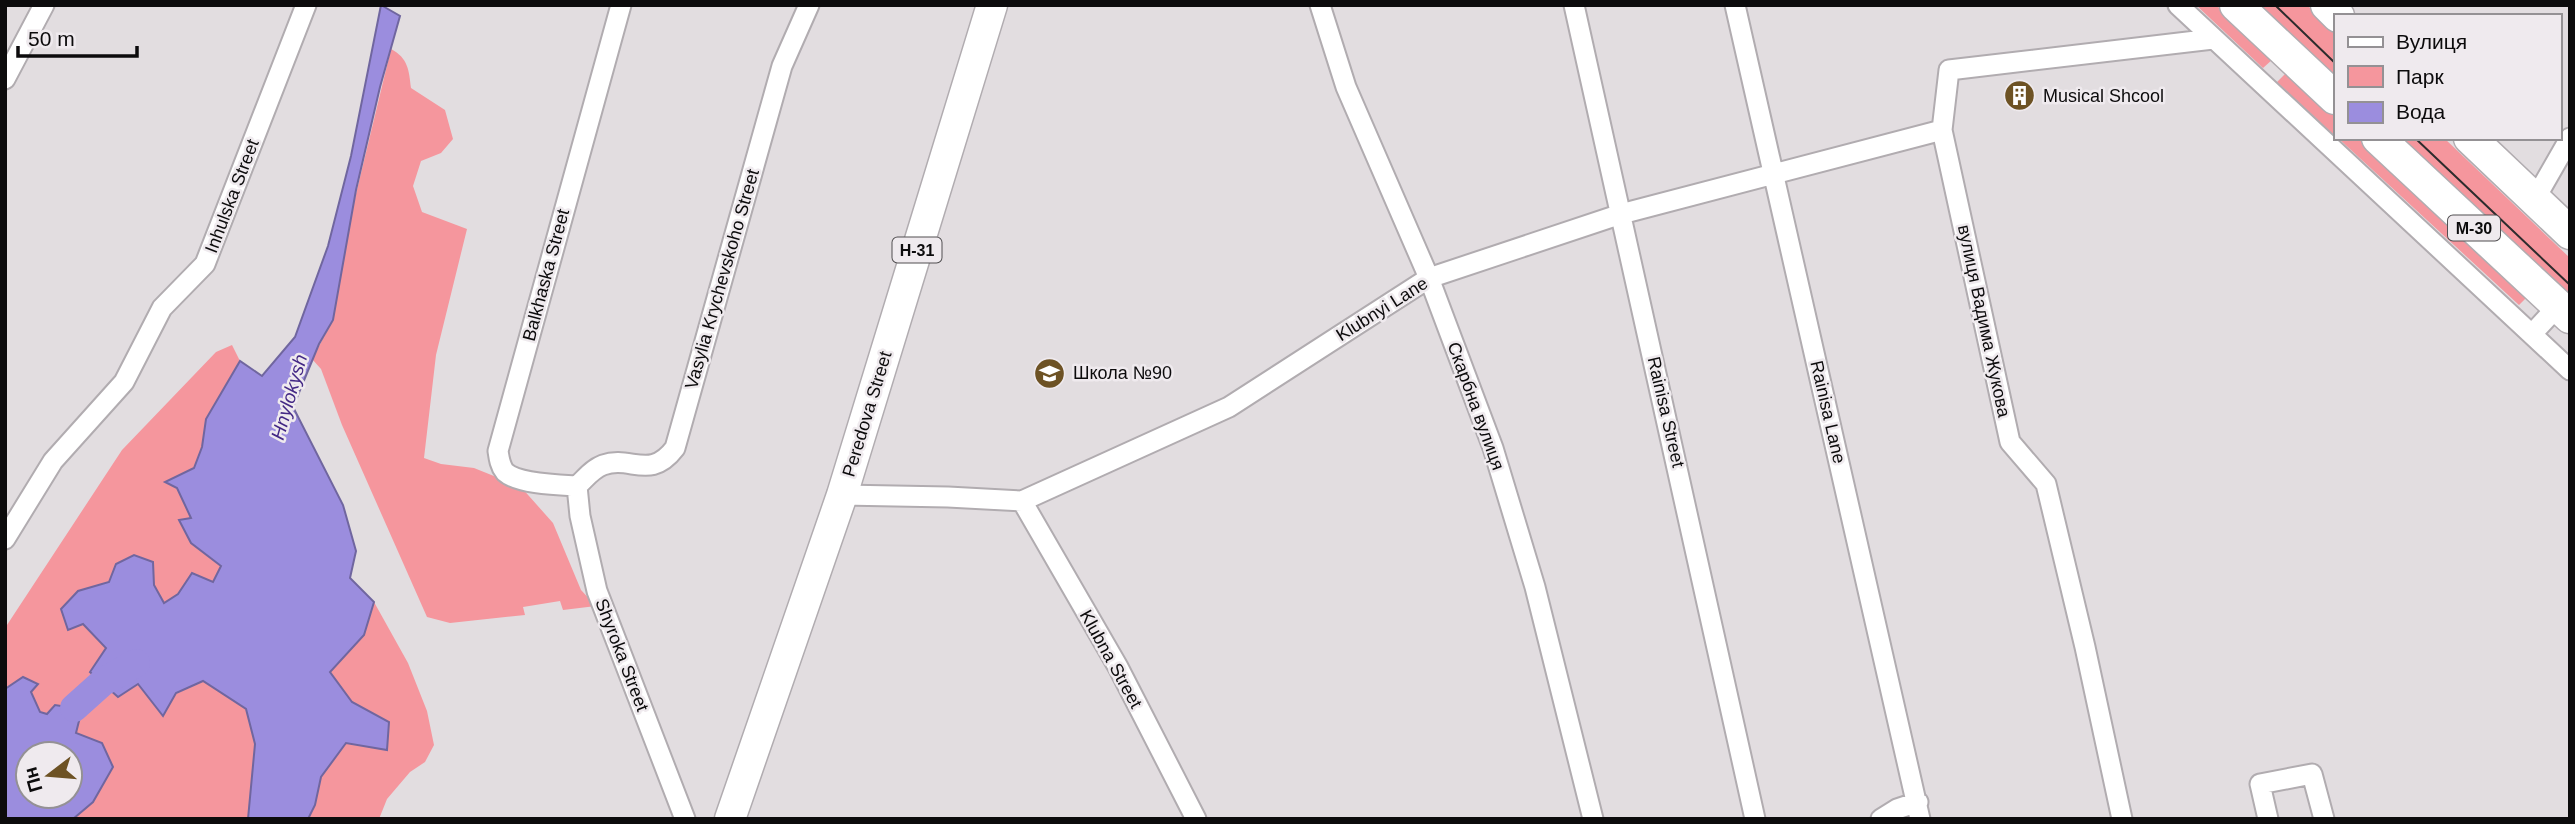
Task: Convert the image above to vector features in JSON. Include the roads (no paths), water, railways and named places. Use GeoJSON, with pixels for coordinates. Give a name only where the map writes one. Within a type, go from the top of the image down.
{"type":"FeatureCollection","features":[{"type":"Feature","properties":{"kind":"highway"},"geometry":{"type":"LineString","coordinates":[[2236,5],[2334,97]]}},
{"type":"Feature","properties":{"kind":"highway","name":"М-30"},"geometry":{"type":"LineString","coordinates":[[2380,140],[2564,312]]}},
{"type":"Feature","properties":{"kind":"highway"},"geometry":{"type":"LineString","coordinates":[[2472,140],[2570,233]]}},
{"type":"Feature","properties":{"kind":"main road","name":"Peredova Street"},"geometry":{"type":"LineString","coordinates":[[730,819],[842,495],[992,5]]}},
{"type":"Feature","properties":{"kind":"street"},"geometry":{"type":"LineString","coordinates":[[5,79],[44,5]]}},
{"type":"Feature","properties":{"kind":"street","name":"Inhulska Street"},"geometry":{"type":"LineString","coordinates":[[5,538],[53,461],[124,382],[162,308],[205,264],[306,5]]}},
{"type":"Feature","properties":{"kind":"street","name":"Balkhaska Street"},"geometry":{"type":"LineString","coordinates":[[577,486],[542,484],[508,474],[502,468],[498,451],[621,5]]}},
{"type":"Feature","properties":{"kind":"street","name":"Vasylia Krychevskoho Street"},"geometry":{"type":"LineString","coordinates":[[577,486],[603,465],[651,466],[669,456],[675,448],[782,66],[809,5]]}},
{"type":"Feature","properties":{"kind":"street","name":"Скарбна вулиця"},"geometry":{"type":"LineString","coordinates":[[1320,5],[1346,87],[1429,278],[1493,448],[1535,587],[1593,819]]}},
{"type":"Feature","properties":{"kind":"street","name":"Rainisa Street"},"geometry":{"type":"LineString","coordinates":[[1574,5],[1755,819]]}},
{"type":"Feature","properties":{"kind":"street","name":"Rainisa Lane"},"geometry":{"type":"LineString","coordinates":[[1735,5],[1919,811]]}},
{"type":"Feature","properties":{"kind":"street"},"geometry":{"type":"LineString","coordinates":[[2178,5],[2570,370]]}},
{"type":"Feature","properties":{"kind":"street","name":"вулиця Вадима Жукова"},"geometry":{"type":"LineString","coordinates":[[2122,819],[2046,484],[2010,442],[1942,130],[1950,70],[2213,39]]}},
{"type":"Feature","properties":{"kind":"street","name":"Klubnyi Lane"},"geometry":{"type":"LineString","coordinates":[[842,495],[948,497],[1022,502],[1229,407],[1429,278],[1621,214],[1942,130]]}},
{"type":"Feature","properties":{"kind":"street"},"geometry":{"type":"LineString","coordinates":[[2535,199],[2570,138]]}},
{"type":"Feature","properties":{"kind":"street"},"geometry":{"type":"LineString","coordinates":[[2532,334],[2564,312]]}},
{"type":"Feature","properties":{"kind":"street","name":"Shyroka Street"},"geometry":{"type":"LineString","coordinates":[[577,486],[580,516],[597,591],[685,819]]}},
{"type":"Feature","properties":{"kind":"street","name":"Klubna Street"},"geometry":{"type":"LineString","coordinates":[[1022,502],[1118,667],[1196,819]]}},
{"type":"Feature","properties":{"kind":"street"},"geometry":{"type":"LineString","coordinates":[[2268,819],[2260,784],[2312,774],[2323,819]]}},
{"type":"Feature","properties":{"kind":"street"},"geometry":{"type":"LineString","coordinates":[[1881,819],[1897,809],[1919,811]]}},
{"type":"Feature","properties":{"kind":"water"},"geometry":{"type":"Polygon","coordinates":[[[381,5],[400,16],[356,190],[333,320],[319,344],[293,407],[343,505],[356,551],[350,578],[374,602],[364,635],[330,672],[352,702],[389,722],[387,750],[346,743],[321,777],[315,805],[308,819],[248,819],[255,744],[246,709],[203,681],[176,693],[163,716],[138,684],[118,697],[90,672],[106,648],[83,624],[68,630],[61,609],[78,591],[109,582],[116,564],[134,555],[153,562],[154,585],[164,603],[178,594],[192,573],[213,582],[221,566],[191,543],[179,520],[191,518],[177,488],[165,482],[194,468],[202,447],[206,419],[240,361],[262,376],[295,337],[328,246],[351,156],[381,5]]]}},
{"type":"Feature","properties":{"kind":"water"},"geometry":{"type":"Polygon","coordinates":[[[23,677],[38,684],[31,692],[40,712],[47,714],[55,705],[74,708],[80,717],[76,733],[102,743],[113,767],[93,802],[84,810],[84,740],[14,740],[14,810],[84,810],[73,819],[5,819],[5,689],[23,677]]]}},
{"type":"Feature","properties":{"kind":"waterway","name":"Hnylokysh"},"geometry":{"type":"LineString","coordinates":[[74,708],[103,682],[136,663]]}},
{"type":"Feature","properties":{"kind":"tram line"},"geometry":{"type":"LineString","coordinates":[[2275,5],[2334,62]]}},
{"type":"Feature","properties":{"kind":"tram line"},"geometry":{"type":"LineString","coordinates":[[2417,140],[2570,285]]}},
{"type":"Feature","properties":{"kind":"place","name":"Musical Shcool"},"geometry":{"type":"Point","coordinates":[2020,96]}},
{"type":"Feature","properties":{"kind":"place","name":"Школа №90"},"geometry":{"type":"Point","coordinates":[1050,373]}}]}
